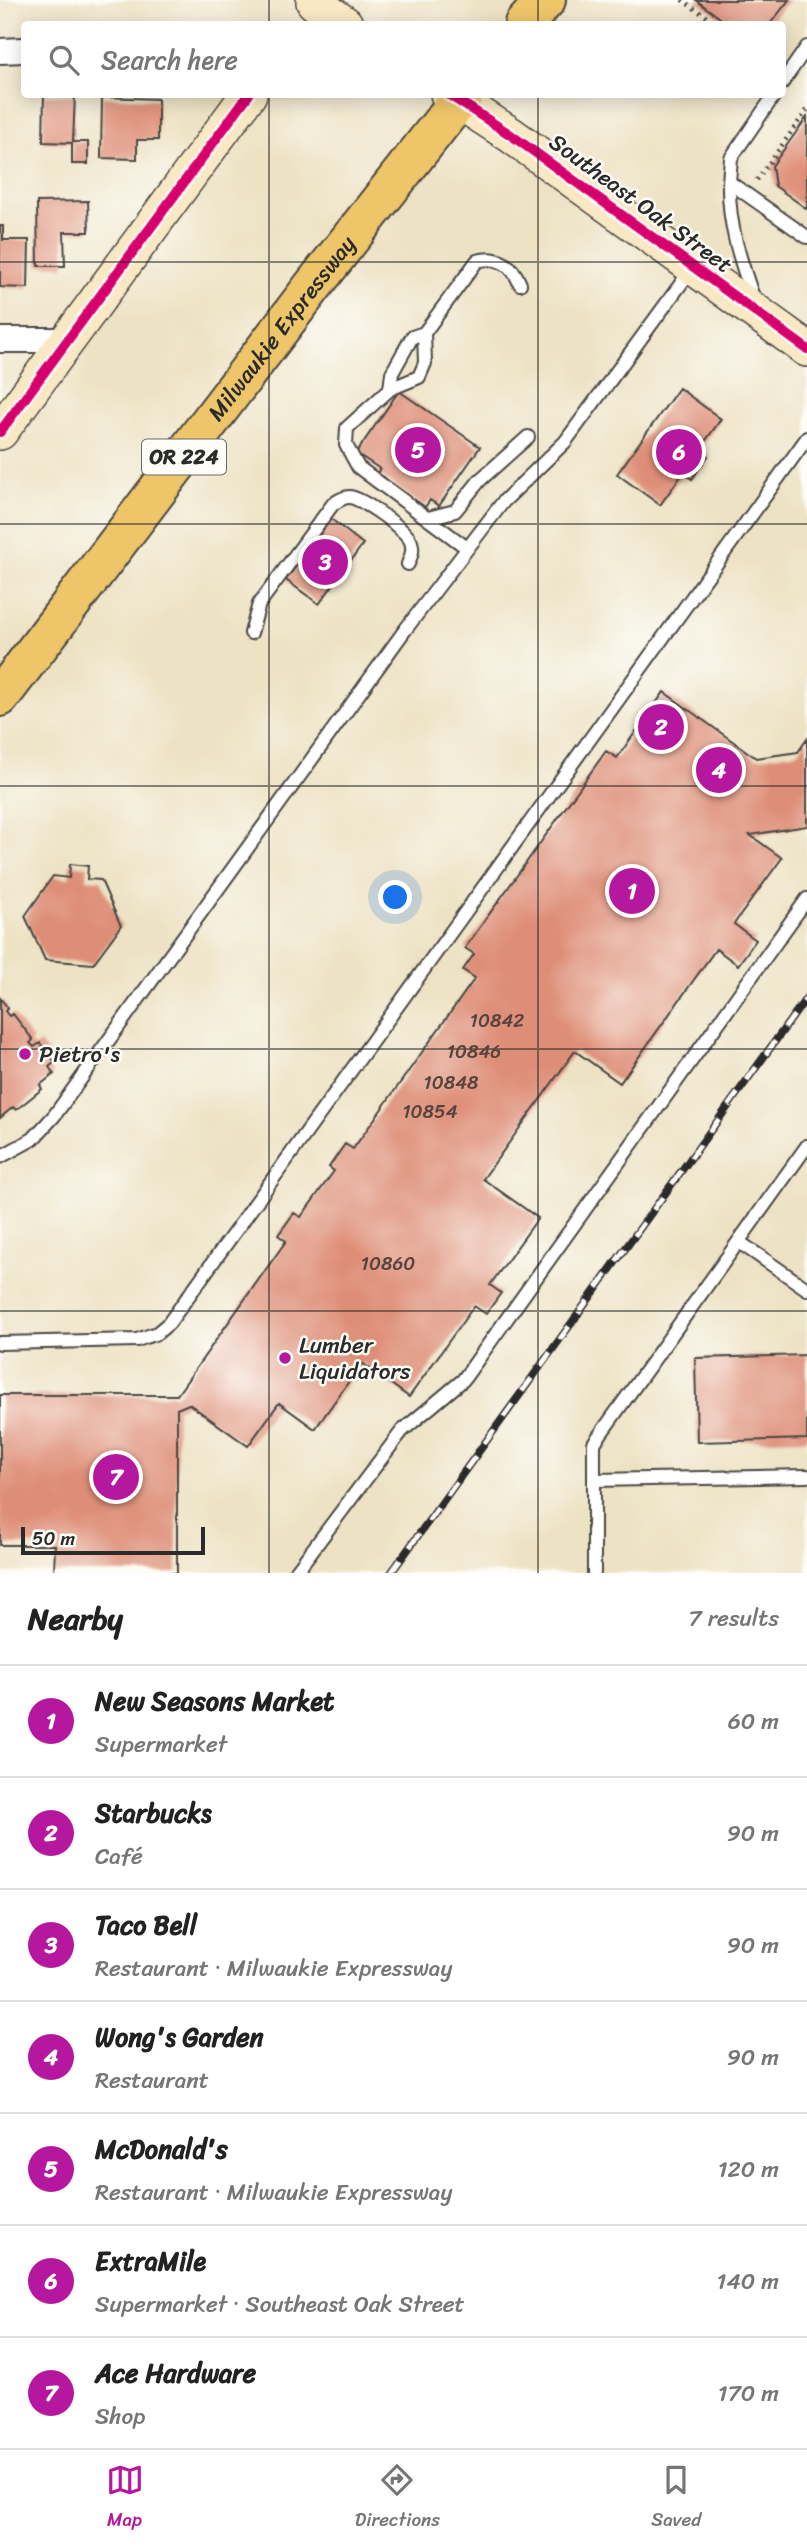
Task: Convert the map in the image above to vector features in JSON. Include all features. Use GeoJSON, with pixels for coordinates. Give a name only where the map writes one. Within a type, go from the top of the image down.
{"type":"FeatureCollection","features":[{"type":"Feature","properties":{"kind":"highway"},"geometry":{"type":"LineString","coordinates":[[527,21],[546,0]]}},
{"type":"Feature","properties":{"kind":"highway","name":"Milwaukie Expressway"},"geometry":{"type":"LineString","coordinates":[[0,697],[456,98]]}},
{"type":"Feature","properties":{"kind":"street"},"geometry":{"type":"LineString","coordinates":[[309,9],[338,21]]}},
{"type":"Feature","properties":{"kind":"street"},"geometry":{"type":"LineString","coordinates":[[0,51],[21,50]]}},
{"type":"Feature","properties":{"kind":"street"},"geometry":{"type":"LineString","coordinates":[[0,432],[65,340],[246,98]]}},
{"type":"Feature","properties":{"kind":"street","name":"Southeast Oak Street"},"geometry":{"type":"LineString","coordinates":[[458,98],[807,349]]}},
{"type":"Feature","properties":{"kind":"street"},"geometry":{"type":"LineString","coordinates":[[0,340],[65,340]]}},
{"type":"Feature","properties":{"kind":"lane"},"geometry":{"type":"LineString","coordinates":[[786,77],[807,47]]}},
{"type":"Feature","properties":{"kind":"lane"},"geometry":{"type":"LineString","coordinates":[[759,313],[735,245],[730,219],[729,182],[732,158],[772,98]]}},
{"type":"Feature","properties":{"kind":"lane"},"geometry":{"type":"LineString","coordinates":[[729,182],[807,237]]}},
{"type":"Feature","properties":{"kind":"lane"},"geometry":{"type":"LineString","coordinates":[[390,389],[392,373],[412,337],[424,333],[477,261],[487,258],[505,262],[516,274],[520,284]]}},
{"type":"Feature","properties":{"kind":"lane"},"geometry":{"type":"LineString","coordinates":[[0,1157],[33,1139],[54,1116],[467,548],[503,502],[565,442],[694,267]]}},
{"type":"Feature","properties":{"kind":"lane"},"geometry":{"type":"LineString","coordinates":[[424,333],[425,363],[419,377],[390,389],[347,428],[346,445],[358,467],[467,548]]}},
{"type":"Feature","properties":{"kind":"lane"},"geometry":{"type":"LineString","coordinates":[[428,518],[455,510],[480,480],[528,436]]}},
{"type":"Feature","properties":{"kind":"lane"},"geometry":{"type":"LineString","coordinates":[[0,1343],[137,1340],[157,1334],[169,1323],[807,438]]}},
{"type":"Feature","properties":{"kind":"lane"},"geometry":{"type":"LineString","coordinates":[[251,633],[260,604],[333,504],[341,499],[359,499],[405,533],[411,541],[412,553],[408,564]]}},
{"type":"Feature","properties":{"kind":"lane"},"geometry":{"type":"LineString","coordinates":[[295,1573],[402,1431],[463,1380],[807,899]]}},
{"type":"Feature","properties":{"kind":"lane"},"geometry":{"type":"LineString","coordinates":[[594,1573],[594,1444],[807,1146]]}},
{"type":"Feature","properties":{"kind":"lane"},"geometry":{"type":"LineString","coordinates":[[739,1241],[807,1289]]}},
{"type":"Feature","properties":{"kind":"lane"},"geometry":{"type":"LineString","coordinates":[[594,1480],[807,1476]]}},
{"type":"Feature","properties":{"kind":"path"},"geometry":{"type":"LineString","coordinates":[[682,0],[713,21]]}},
{"type":"Feature","properties":{"kind":"path"},"geometry":{"type":"LineString","coordinates":[[748,195],[807,110]]}},
{"type":"Feature","properties":{"kind":"building"},"geometry":{"type":"Polygon","coordinates":[[[696,0],[789,0],[772,21],[724,21],[696,0]]]}},
{"type":"Feature","properties":{"kind":"building"},"geometry":{"type":"Polygon","coordinates":[[[44,98],[75,98],[73,142],[88,142],[88,164],[72,164],[72,143],[43,142],[44,98]]]}},
{"type":"Feature","properties":{"kind":"building"},"geometry":{"type":"Polygon","coordinates":[[[102,98],[158,99],[158,140],[137,140],[137,159],[101,158],[102,98]]]}},
{"type":"Feature","properties":{"kind":"building"},"geometry":{"type":"Polygon","coordinates":[[[807,117],[807,209],[775,186],[772,166],[807,117]]]}},
{"type":"Feature","properties":{"kind":"building"},"geometry":{"type":"Polygon","coordinates":[[[88,201],[89,232],[64,232],[65,266],[38,266],[37,202],[88,201]]]}},
{"type":"Feature","properties":{"kind":"building"},"geometry":{"type":"Polygon","coordinates":[[[0,226],[3,226],[3,240],[29,240],[28,288],[0,287],[0,226]]]}},
{"type":"Feature","properties":{"kind":"building"},"geometry":{"type":"Polygon","coordinates":[[[679,388],[721,419],[699,450],[708,456],[692,479],[683,473],[660,505],[617,474],[679,388]]]}},
{"type":"Feature","properties":{"kind":"building"},"geometry":{"type":"Polygon","coordinates":[[[399,391],[480,447],[439,506],[430,500],[425,507],[377,473],[380,469],[356,453],[399,391]]]}},
{"type":"Feature","properties":{"kind":"building"},"geometry":{"type":"Polygon","coordinates":[[[331,519],[363,544],[319,604],[286,580],[331,519]]]}},
{"type":"Feature","properties":{"kind":"building"},"geometry":{"type":"Polygon","coordinates":[[[664,692],[756,758],[798,752],[807,739],[807,826],[750,835],[782,858],[734,924],[756,940],[738,965],[716,949],[620,1083],[575,1051],[483,1179],[538,1218],[490,1285],[501,1293],[486,1314],[474,1306],[409,1397],[362,1363],[315,1429],[279,1403],[248,1446],[189,1404],[177,1409],[177,1573],[54,1573],[55,1545],[0,1545],[0,1395],[177,1395],[286,1241],[278,1235],[294,1213],[301,1217],[334,1171],[329,1167],[345,1144],[353,1149],[475,978],[463,970],[474,954],[465,948],[606,751],[617,758],[664,692]]]}},
{"type":"Feature","properties":{"kind":"building"},"geometry":{"type":"Polygon","coordinates":[[[70,864],[88,866],[87,879],[101,880],[121,926],[93,964],[45,960],[25,916],[53,876],[69,878],[70,864]]]}},
{"type":"Feature","properties":{"kind":"building","name":"Pietro's"},"geometry":{"type":"Polygon","coordinates":[[[0,998],[8,1008],[5,1011],[9,1016],[13,1014],[33,1040],[30,1043],[34,1047],[40,1043],[55,1062],[49,1067],[54,1074],[40,1085],[42,1089],[16,1110],[13,1107],[0,1118],[0,998]]]}},
{"type":"Feature","properties":{"kind":"building"},"geometry":{"type":"Polygon","coordinates":[[[807,1355],[807,1439],[697,1442],[695,1358],[807,1355]]]}},
{"type":"Feature","properties":{"kind":"railway"},"geometry":{"type":"LineString","coordinates":[[391,1573],[807,997]]}},
{"type":"Feature","properties":{"kind":"cycle path"},"geometry":{"type":"LineString","coordinates":[[0,432],[246,98]]}},
{"type":"Feature","properties":{"kind":"cycle path"},"geometry":{"type":"LineString","coordinates":[[454,98],[511,135],[807,349]]}},
{"type":"Feature","properties":{"kind":"place","name":"McDonald's"},"geometry":{"type":"Point","coordinates":[418,450]}},
{"type":"Feature","properties":{"kind":"place","name":"ExtraMile"},"geometry":{"type":"Point","coordinates":[679,452]}},
{"type":"Feature","properties":{"kind":"place","name":"Taco Bell"},"geometry":{"type":"Point","coordinates":[325,562]}},
{"type":"Feature","properties":{"kind":"place","name":"Starbucks"},"geometry":{"type":"Point","coordinates":[661,727]}},
{"type":"Feature","properties":{"kind":"place","name":"Wong's Garden"},"geometry":{"type":"Point","coordinates":[719,770]}},
{"type":"Feature","properties":{"kind":"place","name":"New Seasons Market"},"geometry":{"type":"Point","coordinates":[632,891]}},
{"type":"Feature","properties":{"kind":"place","name":"Pietro's"},"geometry":{"type":"Point","coordinates":[25,1054]}},
{"type":"Feature","properties":{"kind":"place","name":"Lumber Liquidators"},"geometry":{"type":"Point","coordinates":[285,1358]}},
{"type":"Feature","properties":{"kind":"place","name":"Ace Hardware"},"geometry":{"type":"Point","coordinates":[116,1477]}}]}
